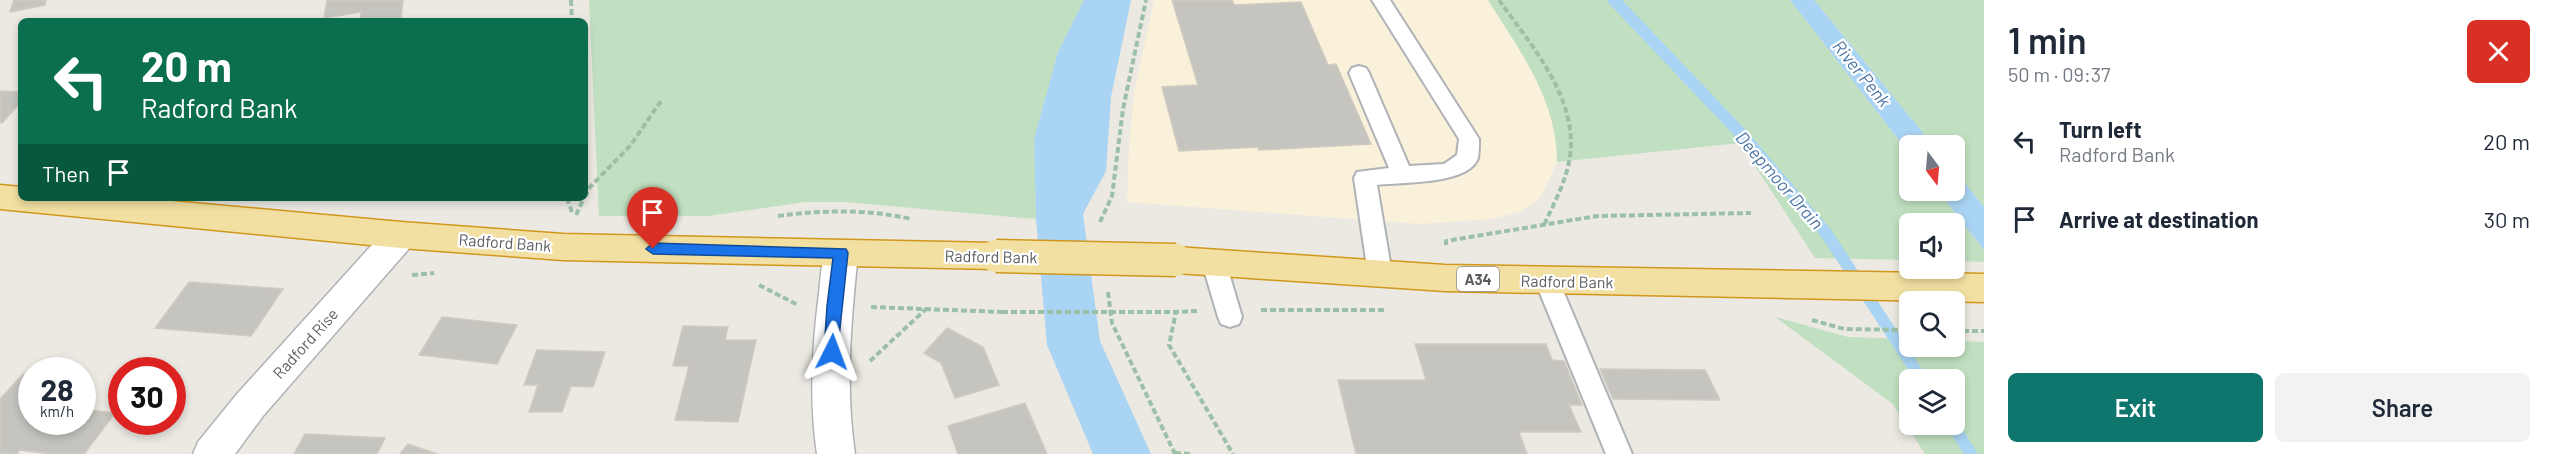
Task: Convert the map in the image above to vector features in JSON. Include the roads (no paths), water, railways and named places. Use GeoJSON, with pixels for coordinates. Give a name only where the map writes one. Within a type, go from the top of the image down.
{"type":"FeatureCollection","features":[{"type":"Feature","properties":{"kind":"highway","name":"Radford Bank"},"geometry":{"type":"LineString","coordinates":[[0,197],[18,199]]}},
{"type":"Feature","properties":{"kind":"highway","name":"Radford Bank"},"geometry":{"type":"LineString","coordinates":[[42,201],[401,235],[563,247],[1176,260],[1445,278],[1547,281],[1984,288]]}},
{"type":"Feature","properties":{"kind":"street","name":"Radford Rise"},"geometry":{"type":"LineString","coordinates":[[212,454],[250,405],[401,235]]}},
{"type":"Feature","properties":{"kind":"street"},"geometry":{"type":"LineString","coordinates":[[836,454],[830,398],[834,306],[841,253]]}},
{"type":"Feature","properties":{"kind":"lane"},"geometry":{"type":"LineString","coordinates":[[1380,274],[1365,178],[1449,171],[1467,158],[1469,138],[1381,0]]}},
{"type":"Feature","properties":{"kind":"lane"},"geometry":{"type":"LineString","coordinates":[[1359,73],[1402,174]]}},
{"type":"Feature","properties":{"kind":"lane"},"geometry":{"type":"LineString","coordinates":[[1214,263],[1230,317]]}},
{"type":"Feature","properties":{"kind":"lane"},"geometry":{"type":"LineString","coordinates":[[1547,281],[1619,454]]}},
{"type":"Feature","properties":{"kind":"water"},"geometry":{"type":"Polygon","coordinates":[[[1084,0],[1131,0],[1111,97],[1106,171],[1083,214],[1100,341],[1151,454],[1093,454],[1047,345],[1036,219],[1034,139],[1058,52],[1084,0]]]}},
{"type":"Feature","properties":{"kind":"water","name":"River Penk"},"geometry":{"type":"Polygon","coordinates":[[[1790,0],[1814,0],[1925,135],[1899,135],[1899,140],[1790,0]]]}},
{"type":"Feature","properties":{"kind":"water"},"geometry":{"type":"Polygon","coordinates":[[[1965,183],[1984,207],[1984,250],[1965,226],[1965,213],[1955,213],[1946,201],[1965,201],[1965,183]]]}},
{"type":"Feature","properties":{"kind":"waterway","name":"Deepmoor Drain"},"geometry":{"type":"LineString","coordinates":[[1614,0],[1744,137],[1826,233],[1915,369]]}},
{"type":"Feature","properties":{"kind":"waterway","name":"Deepmoor Drain"},"geometry":{"type":"LineString","coordinates":[[1959,435],[1971,454]]}}]}
